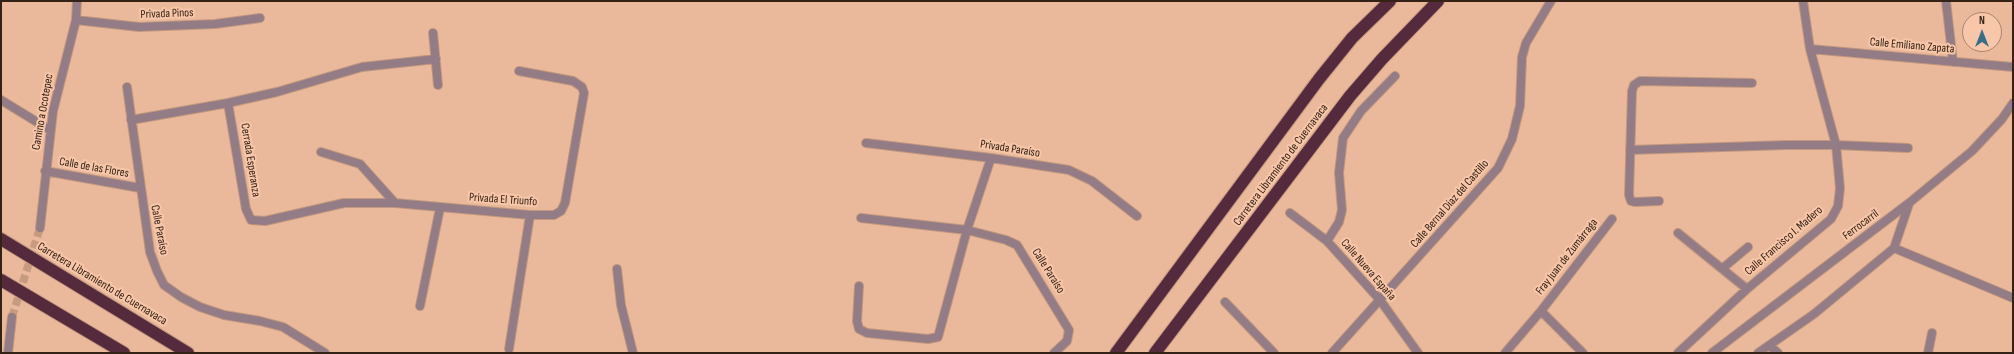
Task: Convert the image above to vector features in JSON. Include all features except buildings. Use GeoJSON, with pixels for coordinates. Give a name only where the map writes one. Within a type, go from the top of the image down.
{"type":"FeatureCollection","features":[{"type":"Feature","properties":{"kind":"highway","name":"Carretera Libramiento de Cuernavaca"},"geometry":{"type":"LineString","coordinates":[[1116,353],[1319,79],[1352,38],[1390,1]]}},
{"type":"Feature","properties":{"kind":"highway","name":"Carretera Libramiento de Cuernavaca"},"geometry":{"type":"LineString","coordinates":[[1155,353],[1350,96],[1382,59],[1438,1]]}},
{"type":"Feature","properties":{"kind":"highway","name":"Carretera Libramiento de Cuernavaca"},"geometry":{"type":"LineString","coordinates":[[1,239],[188,353]]}},
{"type":"Feature","properties":{"kind":"highway"},"geometry":{"type":"LineString","coordinates":[[1,280],[124,353]]}},
{"type":"Feature","properties":{"kind":"street","name":"Camino a Ocotepec"},"geometry":{"type":"LineString","coordinates":[[40,228],[45,171],[53,111],[76,20],[77,1]]}},
{"type":"Feature","properties":{"kind":"street","name":"Calle Bernal Díaz del Castillo"},"geometry":{"type":"LineString","coordinates":[[1332,353],[1498,168],[1512,139],[1520,106],[1522,57],[1526,43],[1551,1]]}},
{"type":"Feature","properties":{"kind":"street","name":"Calle Francisco I. Madero"},"geometry":{"type":"LineString","coordinates":[[1678,353],[1747,288],[1831,219],[1838,206],[1840,188],[1836,145],[1810,49],[1803,1]]}},
{"type":"Feature","properties":{"kind":"street"},"geometry":{"type":"LineString","coordinates":[[1946,1],[1953,62]]}},
{"type":"Feature","properties":{"kind":"street","name":"Privada Pinos"},"geometry":{"type":"LineString","coordinates":[[76,20],[138,27],[216,24],[260,18]]}},
{"type":"Feature","properties":{"kind":"street"},"geometry":{"type":"LineString","coordinates":[[433,33],[438,85]]}},
{"type":"Feature","properties":{"kind":"street","name":"Calle Emiliano Zapata"},"geometry":{"type":"LineString","coordinates":[[1810,49],[2013,67]]}},
{"type":"Feature","properties":{"kind":"street"},"geometry":{"type":"LineString","coordinates":[[131,120],[228,103],[307,84],[362,67],[436,59]]}},
{"type":"Feature","properties":{"kind":"street","name":"Privada El Triunfo"},"geometry":{"type":"LineString","coordinates":[[251,220],[265,221],[344,203],[395,203],[530,215],[554,215],[561,211],[565,203],[584,94],[582,87],[574,81],[519,71]]}},
{"type":"Feature","properties":{"kind":"street"},"geometry":{"type":"LineString","coordinates":[[1327,241],[1339,222],[1342,210],[1339,173],[1343,138],[1361,111],[1394,76]]}},
{"type":"Feature","properties":{"kind":"street"},"geometry":{"type":"LineString","coordinates":[[1659,201],[1631,201],[1629,195],[1632,91],[1634,85],[1640,81],[1752,83]]}},
{"type":"Feature","properties":{"kind":"street","name":"Calle Paraíso"},"geometry":{"type":"LineString","coordinates":[[127,87],[150,252],[164,285],[180,297],[200,307],[224,315],[260,321],[282,327],[325,353]]}},
{"type":"Feature","properties":{"kind":"street"},"geometry":{"type":"LineString","coordinates":[[1,100],[50,130]]}},
{"type":"Feature","properties":{"kind":"street","name":"Cerrada Esperanza"},"geometry":{"type":"LineString","coordinates":[[228,103],[246,209],[251,220]]}},
{"type":"Feature","properties":{"kind":"street","name":"Ferrocarril"},"geometry":{"type":"LineString","coordinates":[[1712,353],[1910,204],[1972,151],[2002,119],[2013,103]]}},
{"type":"Feature","properties":{"kind":"street","name":"Privada Paraíso"},"geometry":{"type":"LineString","coordinates":[[866,143],[992,158],[1069,170],[1092,181],[1137,216]]}},
{"type":"Feature","properties":{"kind":"street"},"geometry":{"type":"LineString","coordinates":[[1630,150],[1836,145],[1908,148]]}},
{"type":"Feature","properties":{"kind":"street"},"geometry":{"type":"LineString","coordinates":[[321,152],[360,164],[395,203]]}},
{"type":"Feature","properties":{"kind":"street"},"geometry":{"type":"LineString","coordinates":[[859,286],[857,321],[859,329],[867,333],[928,339],[938,337],[968,230],[992,158]]}},
{"type":"Feature","properties":{"kind":"street","name":"Calle de las Flores"},"geometry":{"type":"LineString","coordinates":[[45,171],[140,188]]}},
{"type":"Feature","properties":{"kind":"street"},"geometry":{"type":"LineString","coordinates":[[1758,353],[1814,314],[1894,248],[1910,204]]}},
{"type":"Feature","properties":{"kind":"street"},"geometry":{"type":"LineString","coordinates":[[420,306],[440,208]]}},
{"type":"Feature","properties":{"kind":"street","name":"Calle Nueva España"},"geometry":{"type":"LineString","coordinates":[[1290,213],[1327,241],[1380,300],[1418,353]]}},
{"type":"Feature","properties":{"kind":"street"},"geometry":{"type":"LineString","coordinates":[[509,349],[530,215]]}},
{"type":"Feature","properties":{"kind":"street","name":"Calle Paraíso"},"geometry":{"type":"LineString","coordinates":[[861,218],[968,230],[1006,240],[1017,245],[1069,330],[1067,340],[1054,353]]}},
{"type":"Feature","properties":{"kind":"street","name":"Fray Juan de Zumárraga"},"geometry":{"type":"LineString","coordinates":[[1505,353],[1541,310],[1612,219]]}},
{"type":"Feature","properties":{"kind":"street"},"geometry":{"type":"LineString","coordinates":[[1678,233],[1747,288]]}},
{"type":"Feature","properties":{"kind":"street"},"geometry":{"type":"LineString","coordinates":[[1723,268],[1748,247]]}},
{"type":"Feature","properties":{"kind":"street"},"geometry":{"type":"LineString","coordinates":[[1894,248],[2013,298]]}},
{"type":"Feature","properties":{"kind":"street"},"geometry":{"type":"LineString","coordinates":[[617,269],[621,305],[633,353]]}},
{"type":"Feature","properties":{"kind":"street"},"geometry":{"type":"LineString","coordinates":[[1224,302],[1274,353]]}},
{"type":"Feature","properties":{"kind":"street"},"geometry":{"type":"LineString","coordinates":[[1541,310],[1583,353]]}},
{"type":"Feature","properties":{"kind":"street"},"geometry":{"type":"LineString","coordinates":[[8,353],[5,335],[12,317]]}},
{"type":"Feature","properties":{"kind":"street"},"geometry":{"type":"LineString","coordinates":[[1928,353],[1932,333]]}},
{"type":"Feature","properties":{"kind":"street"},"geometry":{"type":"LineString","coordinates":[[1770,346],[1778,353]]}},
{"type":"Feature","properties":{"kind":"tunnel"},"geometry":{"type":"LineString","coordinates":[[12,317],[40,228]]}}]}
